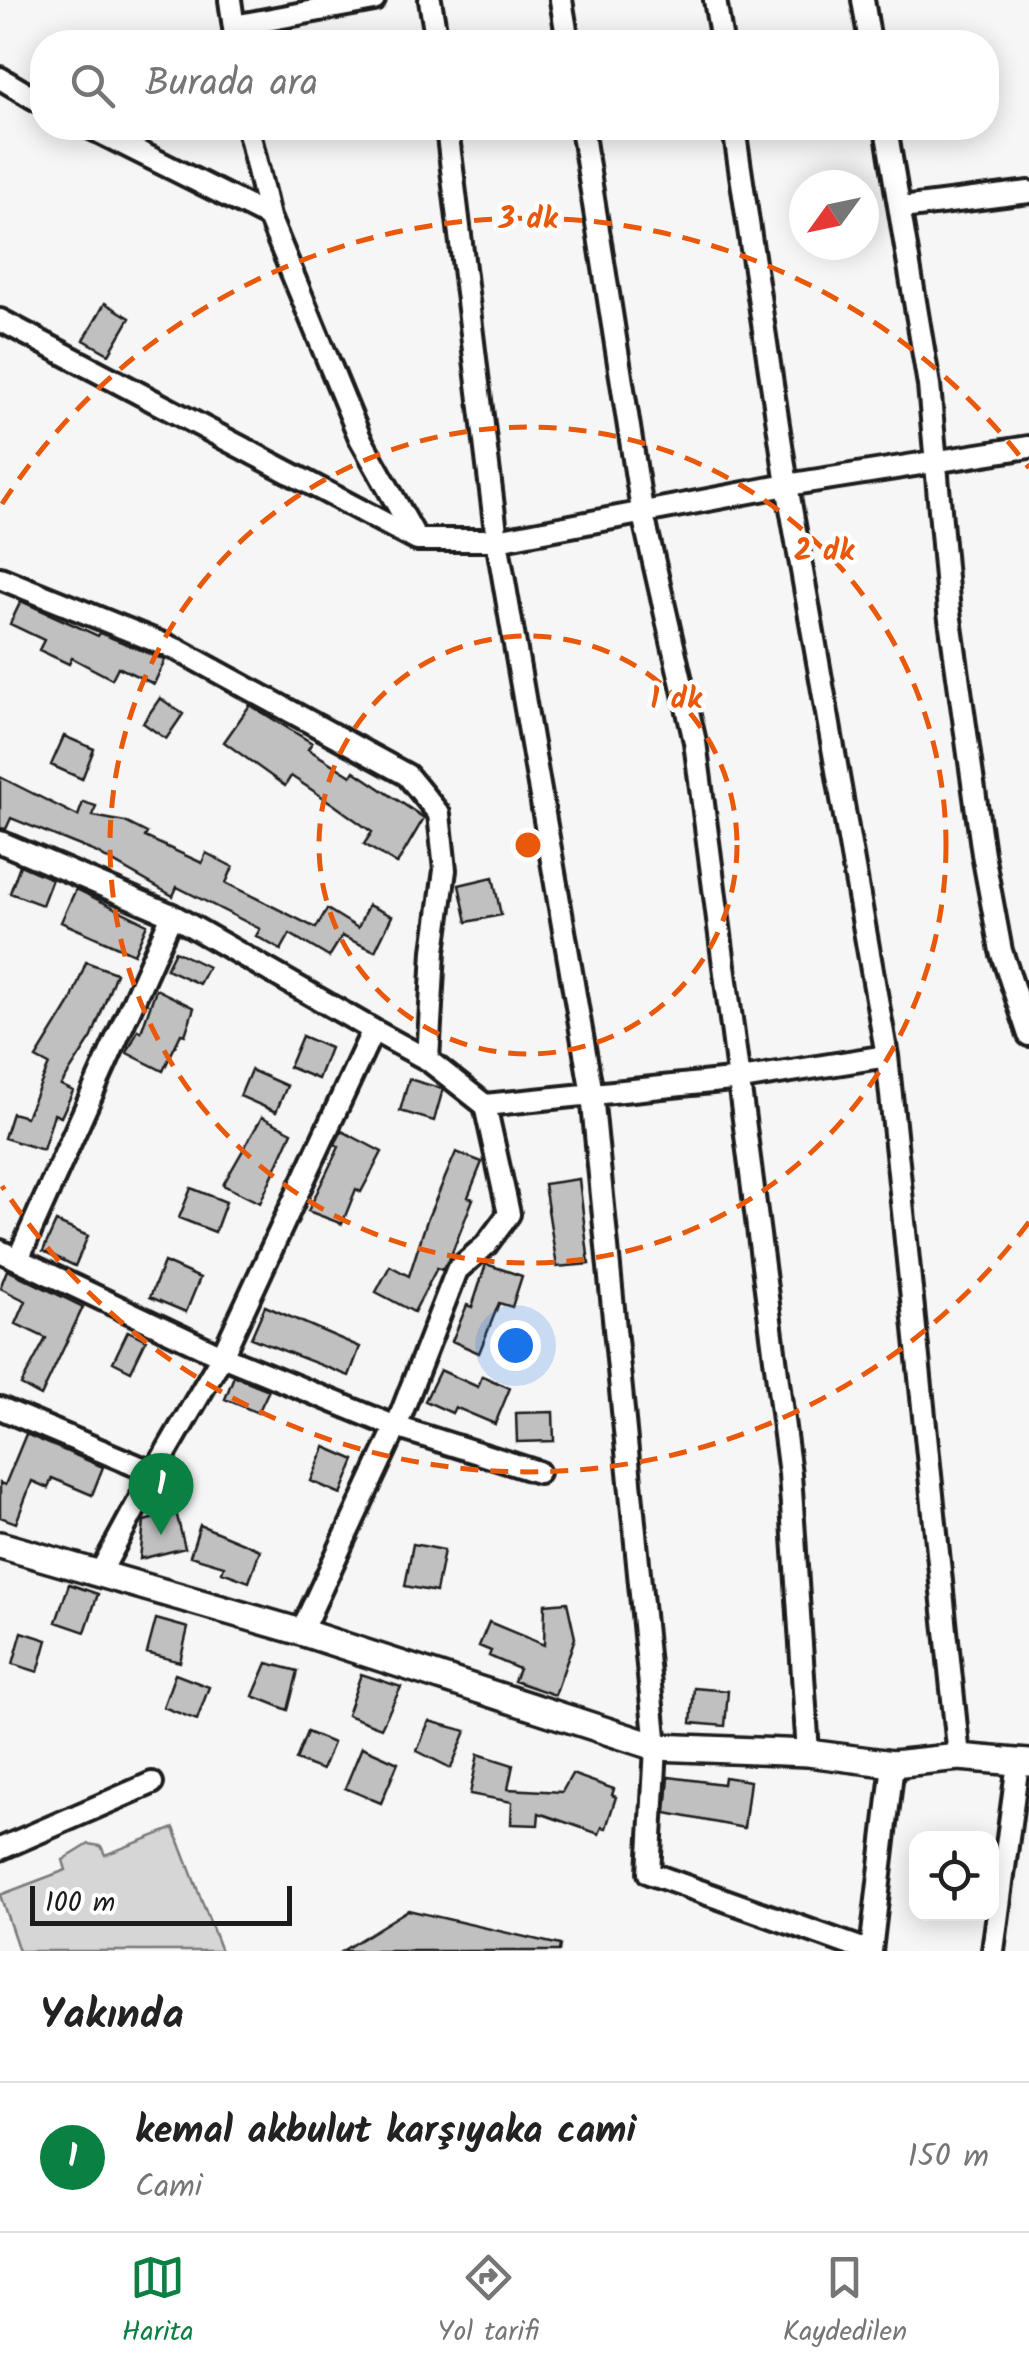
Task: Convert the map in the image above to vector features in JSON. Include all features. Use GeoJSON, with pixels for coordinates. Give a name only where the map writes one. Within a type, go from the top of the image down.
{"type":"FeatureCollection","features":[{"type":"Feature","properties":{"kind":"street"},"geometry":{"type":"LineString","coordinates":[[230,0],[234,30]]}},
{"type":"Feature","properties":{"kind":"street"},"geometry":{"type":"LineString","coordinates":[[251,30],[374,0]]}},
{"type":"Feature","properties":{"kind":"street"},"geometry":{"type":"LineString","coordinates":[[430,0],[435,30]]}},
{"type":"Feature","properties":{"kind":"street"},"geometry":{"type":"LineString","coordinates":[[561,0],[566,30]]}},
{"type":"Feature","properties":{"kind":"street"},"geometry":{"type":"LineString","coordinates":[[716,0],[720,30]]}},
{"type":"Feature","properties":{"kind":"street"},"geometry":{"type":"LineString","coordinates":[[862,0],[868,30]]}},
{"type":"Feature","properties":{"kind":"street"},"geometry":{"type":"LineString","coordinates":[[0,78],[30,96]]}},
{"type":"Feature","properties":{"kind":"street"},"geometry":{"type":"LineString","coordinates":[[116,140],[269,217]]}},
{"type":"Feature","properties":{"kind":"street"},"geometry":{"type":"LineString","coordinates":[[251,140],[269,217],[360,438],[417,540]]}},
{"type":"Feature","properties":{"kind":"street"},"geometry":{"type":"LineString","coordinates":[[449,140],[497,540],[592,1094],[656,1747],[649,1873],[870,1951],[893,1764]]}},
{"type":"Feature","properties":{"kind":"street"},"geometry":{"type":"LineString","coordinates":[[584,140],[642,510],[695,742],[741,1079],[747,1170],[790,1474],[808,1754]]}},
{"type":"Feature","properties":{"kind":"street"},"geometry":{"type":"LineString","coordinates":[[736,140],[787,485],[887,1056],[959,1757]]}},
{"type":"Feature","properties":{"kind":"street"},"geometry":{"type":"LineString","coordinates":[[888,140],[928,385],[933,466],[983,854],[1001,951],[1029,1035]]}},
{"type":"Feature","properties":{"kind":"street"},"geometry":{"type":"LineString","coordinates":[[902,208],[1029,192]]}},
{"type":"Feature","properties":{"kind":"street"},"geometry":{"type":"LineString","coordinates":[[0,320],[417,540],[497,540],[642,510],[787,485],[933,466],[1029,447]]}},
{"type":"Feature","properties":{"kind":"street"},"geometry":{"type":"LineString","coordinates":[[0,578],[178,650],[407,775],[438,814],[445,870],[434,951],[428,1060]]}},
{"type":"Feature","properties":{"kind":"street"},"geometry":{"type":"LineString","coordinates":[[0,842],[172,915],[428,1060],[485,1105],[509,1214],[486,1245],[457,1270],[396,1427],[301,1632]]}},
{"type":"Feature","properties":{"kind":"street"},"geometry":{"type":"LineString","coordinates":[[172,915],[9,1255],[222,1356],[396,1427],[538,1472]]}},
{"type":"Feature","properties":{"kind":"street"},"geometry":{"type":"LineString","coordinates":[[100,1573],[222,1356],[373,1030]]}},
{"type":"Feature","properties":{"kind":"street"},"geometry":{"type":"LineString","coordinates":[[485,1105],[741,1079],[887,1056]]}},
{"type":"Feature","properties":{"kind":"street"},"geometry":{"type":"LineString","coordinates":[[0,1408],[154,1473]]}},
{"type":"Feature","properties":{"kind":"street"},"geometry":{"type":"LineString","coordinates":[[0,1546],[301,1632],[656,1747],[808,1754],[893,1764],[959,1757],[1023,1763],[993,1951]]}},
{"type":"Feature","properties":{"kind":"street"},"geometry":{"type":"LineString","coordinates":[[0,1849],[152,1783]]}},
{"type":"Feature","properties":{"kind":"shaded area"},"geometry":{"type":"Polygon","coordinates":[[[174,1828],[221,1951],[19,1951],[0,1895],[66,1870],[63,1860],[89,1844],[101,1846],[105,1855],[174,1828]]]}},
{"type":"Feature","properties":{"kind":"building"},"geometry":{"type":"Polygon","coordinates":[[[105,303],[130,318],[109,354],[84,340],[105,303]]]}},
{"type":"Feature","properties":{"kind":"building"},"geometry":{"type":"Polygon","coordinates":[[[21,601],[98,636],[100,633],[165,660],[154,684],[118,667],[112,679],[72,658],[69,664],[39,650],[44,640],[10,624],[21,601]]]}},
{"type":"Feature","properties":{"kind":"building"},"geometry":{"type":"Polygon","coordinates":[[[160,698],[183,714],[166,739],[143,723],[160,698]]]}},
{"type":"Feature","properties":{"kind":"building"},"geometry":{"type":"Polygon","coordinates":[[[250,705],[312,743],[308,749],[351,776],[354,771],[424,818],[397,864],[364,844],[372,832],[333,804],[291,776],[285,786],[224,742],[250,705]]]}},
{"type":"Feature","properties":{"kind":"building"},"geometry":{"type":"Polygon","coordinates":[[[64,736],[94,749],[82,779],[51,765],[64,736]]]}},
{"type":"Feature","properties":{"kind":"building"},"geometry":{"type":"Polygon","coordinates":[[[0,777],[78,816],[83,802],[96,806],[93,816],[125,822],[147,833],[145,837],[202,863],[206,853],[233,867],[226,883],[316,928],[327,909],[358,928],[368,905],[392,916],[375,951],[342,936],[329,957],[290,934],[281,950],[256,936],[260,929],[177,887],[173,896],[95,852],[11,818],[6,829],[0,828],[0,777]]]}},
{"type":"Feature","properties":{"kind":"building"},"geometry":{"type":"Polygon","coordinates":[[[20,865],[52,879],[42,905],[10,893],[20,865]]]}},
{"type":"Feature","properties":{"kind":"building"},"geometry":{"type":"Polygon","coordinates":[[[493,877],[501,915],[467,922],[459,885],[493,877]]]}},
{"type":"Feature","properties":{"kind":"building"},"geometry":{"type":"Polygon","coordinates":[[[76,889],[147,924],[134,954],[61,922],[76,889]]]}},
{"type":"Feature","properties":{"kind":"building"},"geometry":{"type":"Polygon","coordinates":[[[175,951],[208,967],[199,984],[166,969],[175,951]]]}},
{"type":"Feature","properties":{"kind":"building"},"geometry":{"type":"Polygon","coordinates":[[[86,962],[116,973],[92,1037],[61,1085],[73,1091],[61,1117],[54,1114],[43,1150],[4,1138],[12,1113],[26,1117],[49,1065],[36,1058],[71,1001],[86,962]]]}},
{"type":"Feature","properties":{"kind":"building"},"geometry":{"type":"Polygon","coordinates":[[[156,989],[194,1008],[185,1035],[181,1034],[163,1071],[127,1053],[138,1030],[141,1032],[156,989]]]}},
{"type":"Feature","properties":{"kind":"building"},"geometry":{"type":"Polygon","coordinates":[[[302,1036],[330,1048],[318,1079],[289,1067],[302,1036]]]}},
{"type":"Feature","properties":{"kind":"building"},"geometry":{"type":"Polygon","coordinates":[[[251,1070],[287,1086],[276,1112],[240,1096],[251,1070]]]}},
{"type":"Feature","properties":{"kind":"building"},"geometry":{"type":"Polygon","coordinates":[[[409,1079],[443,1089],[434,1121],[400,1111],[409,1079]]]}},
{"type":"Feature","properties":{"kind":"building"},"geometry":{"type":"Polygon","coordinates":[[[262,1117],[292,1132],[260,1203],[223,1185],[262,1117]]]}},
{"type":"Feature","properties":{"kind":"building"},"geometry":{"type":"Polygon","coordinates":[[[342,1131],[382,1152],[361,1192],[356,1189],[342,1224],[308,1211],[339,1147],[335,1144],[342,1131]]]}},
{"type":"Feature","properties":{"kind":"building"},"geometry":{"type":"Polygon","coordinates":[[[456,1152],[482,1162],[468,1197],[473,1199],[450,1258],[442,1270],[437,1268],[414,1312],[376,1292],[390,1266],[409,1276],[427,1220],[456,1152]]]}},
{"type":"Feature","properties":{"kind":"building"},"geometry":{"type":"Polygon","coordinates":[[[579,1179],[589,1264],[557,1267],[544,1184],[579,1179]]]}},
{"type":"Feature","properties":{"kind":"building"},"geometry":{"type":"Polygon","coordinates":[[[191,1188],[226,1202],[215,1232],[179,1218],[191,1188]]]}},
{"type":"Feature","properties":{"kind":"building"},"geometry":{"type":"Polygon","coordinates":[[[56,1222],[88,1236],[75,1266],[43,1251],[56,1222]]]}},
{"type":"Feature","properties":{"kind":"building"},"geometry":{"type":"Polygon","coordinates":[[[164,1262],[200,1278],[186,1312],[150,1297],[164,1262]]]}},
{"type":"Feature","properties":{"kind":"building"},"geometry":{"type":"Polygon","coordinates":[[[486,1264],[522,1276],[512,1307],[499,1303],[479,1353],[452,1341],[467,1305],[472,1307],[486,1264]]]}},
{"type":"Feature","properties":{"kind":"building"},"geometry":{"type":"Polygon","coordinates":[[[7,1270],[83,1307],[41,1396],[21,1385],[46,1338],[16,1324],[26,1301],[0,1288],[7,1270]]]}},
{"type":"Feature","properties":{"kind":"building"},"geometry":{"type":"Polygon","coordinates":[[[265,1306],[360,1347],[349,1376],[251,1338],[265,1306]]]}},
{"type":"Feature","properties":{"kind":"building"},"geometry":{"type":"Polygon","coordinates":[[[128,1331],[146,1340],[131,1371],[113,1362],[128,1331]]]}},
{"type":"Feature","properties":{"kind":"building"},"geometry":{"type":"Polygon","coordinates":[[[440,1370],[478,1387],[482,1376],[510,1388],[495,1424],[455,1407],[452,1413],[425,1401],[440,1370]]]}},
{"type":"Feature","properties":{"kind":"building"},"geometry":{"type":"Polygon","coordinates":[[[234,1376],[269,1390],[258,1413],[225,1399],[234,1376]]]}},
{"type":"Feature","properties":{"kind":"building"},"geometry":{"type":"Polygon","coordinates":[[[553,1412],[554,1441],[517,1442],[516,1413],[553,1412]]]}},
{"type":"Feature","properties":{"kind":"building"},"geometry":{"type":"Polygon","coordinates":[[[26,1434],[103,1467],[92,1495],[52,1478],[48,1488],[32,1481],[16,1523],[0,1517],[0,1483],[5,1485],[26,1434]]]}},
{"type":"Feature","properties":{"kind":"building"},"geometry":{"type":"Polygon","coordinates":[[[325,1447],[355,1460],[341,1494],[311,1481],[325,1447]]]}},
{"type":"Feature","properties":{"kind":"building"},"geometry":{"type":"Polygon","coordinates":[[[176,1512],[185,1548],[140,1559],[144,1521],[176,1512]]]}},
{"type":"Feature","properties":{"kind":"building"},"geometry":{"type":"Polygon","coordinates":[[[200,1525],[260,1550],[249,1582],[222,1572],[224,1566],[190,1556],[200,1525]]]}},
{"type":"Feature","properties":{"kind":"building"},"geometry":{"type":"Polygon","coordinates":[[[413,1544],[444,1550],[436,1592],[405,1586],[413,1544]]]}},
{"type":"Feature","properties":{"kind":"building"},"geometry":{"type":"Polygon","coordinates":[[[69,1584],[98,1594],[85,1632],[56,1622],[69,1584]]]}},
{"type":"Feature","properties":{"kind":"building"},"geometry":{"type":"Polygon","coordinates":[[[567,1602],[575,1638],[555,1695],[514,1681],[519,1669],[489,1656],[491,1651],[479,1646],[489,1622],[544,1645],[545,1604],[567,1602]]]}},
{"type":"Feature","properties":{"kind":"building"},"geometry":{"type":"Polygon","coordinates":[[[156,1619],[188,1628],[180,1662],[147,1653],[156,1619]]]}},
{"type":"Feature","properties":{"kind":"building"},"geometry":{"type":"Polygon","coordinates":[[[22,1632],[47,1640],[38,1672],[13,1664],[22,1632]]]}},
{"type":"Feature","properties":{"kind":"building"},"geometry":{"type":"Polygon","coordinates":[[[267,1663],[298,1671],[288,1710],[253,1696],[267,1663]]]}},
{"type":"Feature","properties":{"kind":"building"},"geometry":{"type":"Polygon","coordinates":[[[175,1674],[209,1687],[197,1720],[163,1707],[175,1674]]]}},
{"type":"Feature","properties":{"kind":"building"},"geometry":{"type":"Polygon","coordinates":[[[361,1674],[401,1687],[381,1728],[347,1715],[361,1674]]]}},
{"type":"Feature","properties":{"kind":"building"},"geometry":{"type":"Polygon","coordinates":[[[694,1688],[728,1691],[725,1726],[691,1723],[694,1688]]]}},
{"type":"Feature","properties":{"kind":"building"},"geometry":{"type":"Polygon","coordinates":[[[429,1721],[466,1731],[451,1768],[417,1751],[429,1721]]]}},
{"type":"Feature","properties":{"kind":"building"},"geometry":{"type":"Polygon","coordinates":[[[307,1732],[333,1743],[322,1770],[296,1760],[307,1732]]]}},
{"type":"Feature","properties":{"kind":"building"},"geometry":{"type":"Polygon","coordinates":[[[362,1747],[398,1763],[381,1803],[345,1788],[362,1747]]]}},
{"type":"Feature","properties":{"kind":"building"},"geometry":{"type":"Polygon","coordinates":[[[478,1754],[513,1765],[508,1789],[562,1792],[572,1774],[614,1789],[612,1795],[616,1797],[606,1828],[602,1827],[599,1834],[539,1813],[538,1825],[511,1824],[512,1802],[470,1794],[478,1754]]]}},
{"type":"Feature","properties":{"kind":"building"},"geometry":{"type":"Polygon","coordinates":[[[669,1777],[723,1784],[724,1777],[750,1781],[744,1828],[666,1813],[669,1777]]]}},
{"type":"Feature","properties":{"kind":"building"},"geometry":{"type":"Polygon","coordinates":[[[408,1910],[560,1945],[559,1951],[342,1951],[408,1910]]]}},
{"type":"Feature","properties":{"kind":"place","name":"kemal akbulut karşıyaka cami"},"geometry":{"type":"Point","coordinates":[161,1535]}}]}
